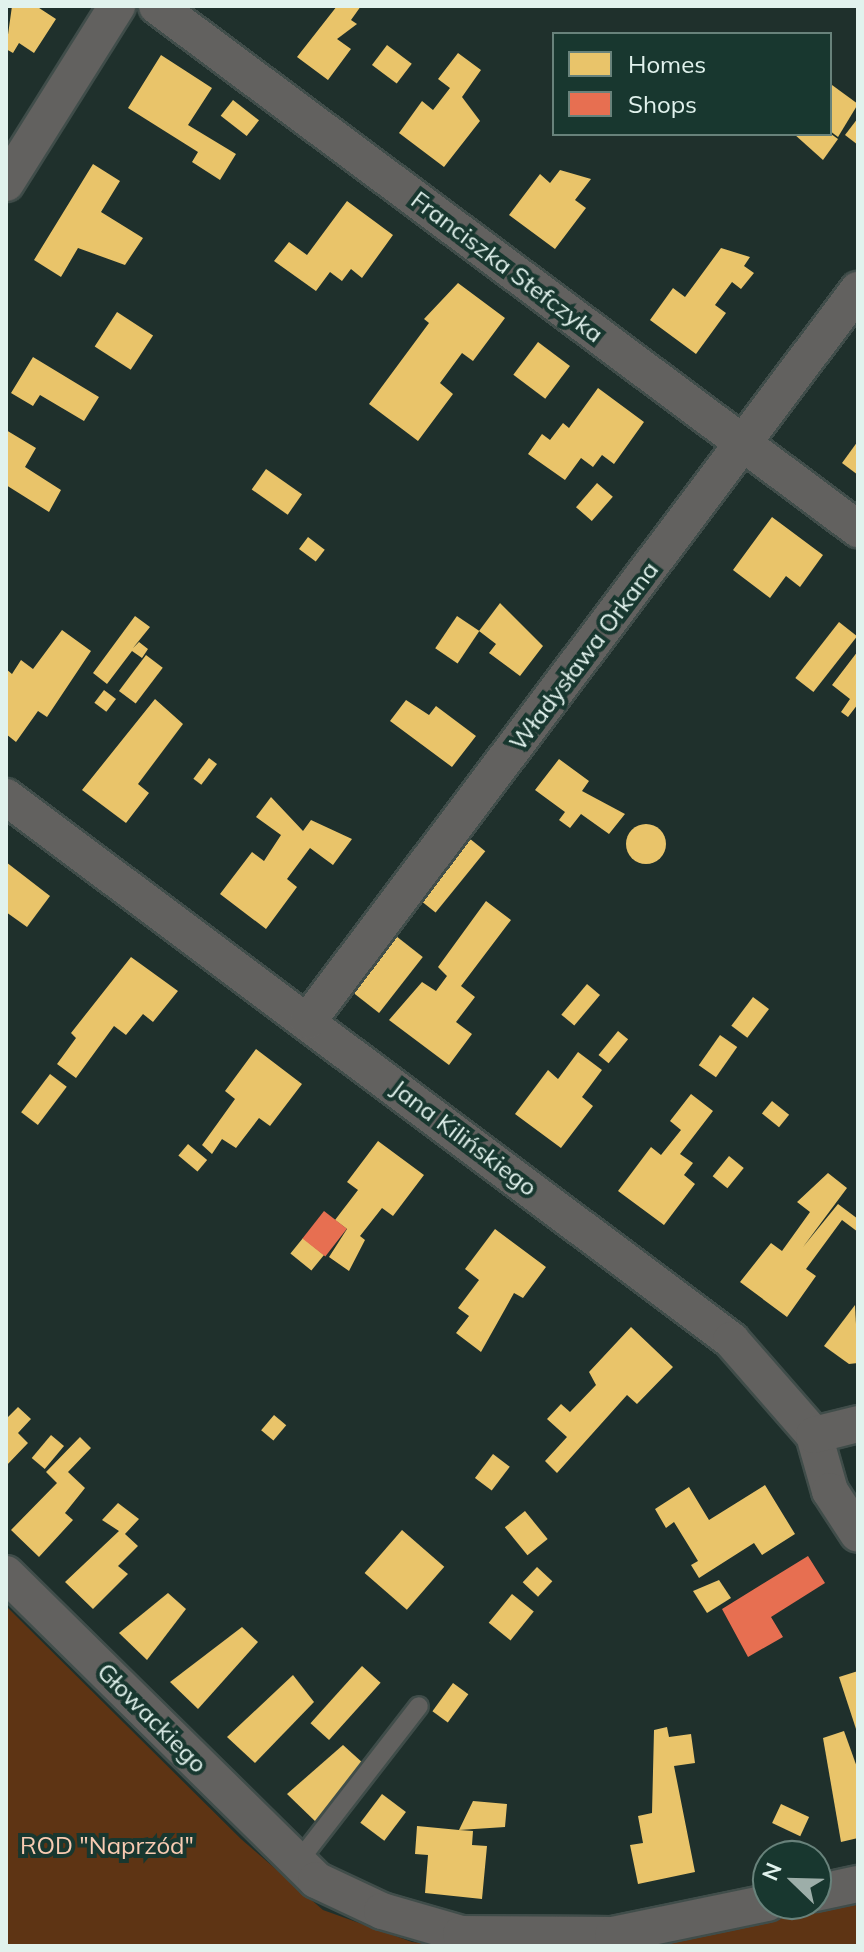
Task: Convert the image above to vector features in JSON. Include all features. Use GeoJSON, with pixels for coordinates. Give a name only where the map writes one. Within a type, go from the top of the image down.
{"type":"FeatureCollection","features":[{"type":"Feature","properties":{"kind":"street"},"geometry":{"type":"LineString","coordinates":[[6,183],[117,6]]}},
{"type":"Feature","properties":{"kind":"street","name":"Franciszka Stefczyka"},"geometry":{"type":"LineString","coordinates":[[157,6],[858,529]]}},
{"type":"Feature","properties":{"kind":"street","name":"Władysława Orkana"},"geometry":{"type":"LineString","coordinates":[[308,1021],[858,290]]}},
{"type":"Feature","properties":{"kind":"street","name":"Jana Kilińskiego"},"geometry":{"type":"LineString","coordinates":[[6,797],[731,1340],[814,1435],[830,1491],[858,1534]]}},
{"type":"Feature","properties":{"kind":"street"},"geometry":{"type":"LineString","coordinates":[[814,1435],[858,1424]]}},
{"type":"Feature","properties":{"kind":"street","name":"Głowackiego"},"geometry":{"type":"LineString","coordinates":[[6,1574],[316,1880],[382,1911],[461,1934],[613,1935],[752,1906]]}},
{"type":"Feature","properties":{"kind":"street"},"geometry":{"type":"LineString","coordinates":[[832,1890],[858,1884]]}},
{"type":"Feature","properties":{"kind":"lane"},"geometry":{"type":"LineString","coordinates":[[298,1862],[419,1706]]}},
{"type":"Feature","properties":{"kind":"green space","name":"ROD \"Naprzód\""},"geometry":{"type":"Polygon","coordinates":[[[6,1606],[241,1839],[323,1910],[412,1942],[446,1946],[6,1946],[6,1606]]]}},
{"type":"Feature","properties":{"kind":"green space"},"geometry":{"type":"Polygon","coordinates":[[[858,1897],[858,1946],[561,1946],[760,1920],[832,1920],[832,1903],[858,1897]]]}},
{"type":"Feature","properties":{"kind":"building: Homes"},"geometry":{"type":"Polygon","coordinates":[[[12,6],[36,6],[56,19],[34,53],[19,43],[13,53],[6,49],[12,6]]]}},
{"type":"Feature","properties":{"kind":"building: Homes"},"geometry":{"type":"Polygon","coordinates":[[[337,6],[361,6],[351,20],[357,24],[337,39],[351,49],[328,80],[297,57],[337,6]]]}},
{"type":"Feature","properties":{"kind":"building: Homes"},"geometry":{"type":"Polygon","coordinates":[[[387,45],[412,64],[397,84],[372,65],[387,45]]]}},
{"type":"Feature","properties":{"kind":"building: Homes"},"geometry":{"type":"Polygon","coordinates":[[[458,53],[481,70],[462,97],[480,121],[444,167],[399,133],[422,101],[433,110],[450,88],[438,79],[458,53]]]}},
{"type":"Feature","properties":{"kind":"building: Homes"},"geometry":{"type":"Polygon","coordinates":[[[161,55],[212,88],[188,125],[236,154],[220,180],[192,162],[198,152],[128,108],[161,55]]]}},
{"type":"Feature","properties":{"kind":"building: Homes"},"geometry":{"type":"Polygon","coordinates":[[[832,85],[858,104],[838,137],[832,132],[832,85]]]}},
{"type":"Feature","properties":{"kind":"building: Homes"},"geometry":{"type":"Polygon","coordinates":[[[233,100],[259,120],[247,136],[221,116],[233,100]]]}},
{"type":"Feature","properties":{"kind":"building: Homes"},"geometry":{"type":"Polygon","coordinates":[[[858,118],[858,145],[845,135],[858,118]]]}},
{"type":"Feature","properties":{"kind":"building: Homes"},"geometry":{"type":"Polygon","coordinates":[[[832,135],[838,139],[823,160],[796,136],[832,135]]]}},
{"type":"Feature","properties":{"kind":"building: Homes"},"geometry":{"type":"Polygon","coordinates":[[[93,164],[120,181],[101,212],[143,238],[125,265],[78,248],[61,277],[34,260],[93,164]]]}},
{"type":"Feature","properties":{"kind":"building: Homes"},"geometry":{"type":"Polygon","coordinates":[[[560,170],[591,179],[575,200],[586,208],[555,249],[509,215],[540,174],[550,183],[560,170]]]}},
{"type":"Feature","properties":{"kind":"building: Homes"},"geometry":{"type":"Polygon","coordinates":[[[347,201],[393,235],[362,278],[351,269],[342,281],[330,272],[316,291],[274,261],[289,242],[307,255],[347,201]]]}},
{"type":"Feature","properties":{"kind":"building: Homes"},"geometry":{"type":"Polygon","coordinates":[[[721,248],[750,257],[744,266],[754,273],[741,289],[732,282],[715,305],[726,313],[696,354],[650,320],[673,288],[685,297],[721,248]]]}},
{"type":"Feature","properties":{"kind":"building: Homes"},"geometry":{"type":"Polygon","coordinates":[[[458,283],[505,318],[473,361],[462,353],[440,383],[453,394],[418,441],[369,404],[429,323],[424,319],[458,283]]]}},
{"type":"Feature","properties":{"kind":"building: Homes"},"geometry":{"type":"Polygon","coordinates":[[[117,312],[153,335],[131,370],[95,346],[117,312]]]}},
{"type":"Feature","properties":{"kind":"building: Homes"},"geometry":{"type":"Polygon","coordinates":[[[538,342],[570,366],[545,399],[513,375],[538,342]]]}},
{"type":"Feature","properties":{"kind":"building: Homes"},"geometry":{"type":"Polygon","coordinates":[[[33,357],[99,397],[84,421],[40,395],[33,406],[11,393],[33,357]]]}},
{"type":"Feature","properties":{"kind":"building: Homes"},"geometry":{"type":"Polygon","coordinates":[[[598,388],[644,422],[614,464],[602,455],[593,467],[581,458],[565,480],[528,454],[542,434],[550,440],[563,423],[569,428],[598,388]]]}},
{"type":"Feature","properties":{"kind":"building: Homes"},"geometry":{"type":"Polygon","coordinates":[[[6,430],[36,448],[25,467],[61,490],[49,512],[6,485],[6,430]]]}},
{"type":"Feature","properties":{"kind":"building: Homes"},"geometry":{"type":"Polygon","coordinates":[[[858,441],[858,475],[842,463],[858,441]]]}},
{"type":"Feature","properties":{"kind":"building: Homes"},"geometry":{"type":"Polygon","coordinates":[[[266,469],[302,494],[288,515],[252,489],[266,469]]]}},
{"type":"Feature","properties":{"kind":"building: Homes"},"geometry":{"type":"Polygon","coordinates":[[[597,483],[613,497],[592,521],[576,507],[597,483]]]}},
{"type":"Feature","properties":{"kind":"building: Homes"},"geometry":{"type":"Polygon","coordinates":[[[772,517],[823,555],[800,587],[786,576],[770,598],[733,570],[772,517]]]}},
{"type":"Feature","properties":{"kind":"building: Homes"},"geometry":{"type":"Polygon","coordinates":[[[308,537],[325,550],[316,562],[299,549],[308,537]]]}},
{"type":"Feature","properties":{"kind":"building: Homes"},"geometry":{"type":"Polygon","coordinates":[[[500,603],[543,646],[520,676],[489,653],[496,644],[479,631],[500,603]]]}},
{"type":"Feature","properties":{"kind":"building: Homes"},"geometry":{"type":"Polygon","coordinates":[[[135,616],[150,627],[133,648],[139,642],[148,649],[142,658],[132,651],[107,684],[93,673],[135,616]]]}},
{"type":"Feature","properties":{"kind":"building: Homes"},"geometry":{"type":"Polygon","coordinates":[[[457,616],[479,631],[458,663],[435,648],[457,616]]]}},
{"type":"Feature","properties":{"kind":"building: Homes"},"geometry":{"type":"Polygon","coordinates":[[[839,622],[857,636],[813,692],[795,678],[839,622]]]}},
{"type":"Feature","properties":{"kind":"building: Homes"},"geometry":{"type":"Polygon","coordinates":[[[62,630],[91,651],[47,717],[38,711],[16,742],[6,734],[6,669],[12,674],[21,660],[33,669],[62,630]]]}},
{"type":"Feature","properties":{"kind":"building: Homes"},"geometry":{"type":"Polygon","coordinates":[[[858,651],[858,704],[848,717],[841,712],[850,699],[832,685],[858,651]]]}},
{"type":"Feature","properties":{"kind":"building: Homes"},"geometry":{"type":"Polygon","coordinates":[[[146,655],[163,668],[136,704],[119,691],[146,655]]]}},
{"type":"Feature","properties":{"kind":"building: Homes"},"geometry":{"type":"Polygon","coordinates":[[[104,690],[116,699],[106,712],[94,703],[104,690]]]}},
{"type":"Feature","properties":{"kind":"building: Homes"},"geometry":{"type":"Polygon","coordinates":[[[155,699],[183,724],[138,784],[149,793],[126,823],[82,790],[155,699]]]}},
{"type":"Feature","properties":{"kind":"building: Homes"},"geometry":{"type":"Polygon","coordinates":[[[406,700],[429,715],[436,706],[476,736],[452,767],[390,721],[406,700]]]}},
{"type":"Feature","properties":{"kind":"building: Homes"},"geometry":{"type":"Polygon","coordinates":[[[209,758],[217,764],[201,785],[193,779],[209,758]]]}},
{"type":"Feature","properties":{"kind":"building: Homes"},"geometry":{"type":"Polygon","coordinates":[[[559,759],[589,781],[582,791],[625,814],[609,834],[581,814],[570,828],[559,820],[565,812],[535,790],[559,759]]]}},
{"type":"Feature","properties":{"kind":"building: Homes"},"geometry":{"type":"Polygon","coordinates":[[[271,797],[303,831],[311,820],[352,839],[333,865],[310,848],[287,879],[297,887],[266,929],[220,894],[252,852],[264,861],[281,835],[256,817],[271,797]]]}},
{"type":"Feature","properties":{"kind":"building: Homes"},"geometry":{"type":"Polygon","coordinates":[[[646,824],[660,830],[666,844],[660,858],[646,864],[632,858],[626,844],[632,830],[646,824]]]}},
{"type":"Feature","properties":{"kind":"building: Homes"},"geometry":{"type":"Polygon","coordinates":[[[469,838],[485,851],[436,913],[419,899],[469,838]]]}},
{"type":"Feature","properties":{"kind":"building: Homes"},"geometry":{"type":"Polygon","coordinates":[[[6,862],[50,896],[27,927],[6,912],[6,862]]]}},
{"type":"Feature","properties":{"kind":"building: Homes"},"geometry":{"type":"Polygon","coordinates":[[[486,901],[511,920],[461,986],[475,997],[456,1022],[472,1034],[449,1065],[389,1020],[422,982],[436,991],[447,976],[438,967],[486,901]]]}},
{"type":"Feature","properties":{"kind":"building: Homes"},"geometry":{"type":"Polygon","coordinates":[[[396,936],[423,957],[379,1013],[352,992],[396,936]]]}},
{"type":"Feature","properties":{"kind":"building: Homes"},"geometry":{"type":"Polygon","coordinates":[[[131,957],[178,991],[153,1022],[143,1014],[126,1035],[114,1026],[76,1078],[57,1064],[76,1038],[71,1033],[131,957]]]}},
{"type":"Feature","properties":{"kind":"building: Homes"},"geometry":{"type":"Polygon","coordinates":[[[587,984],[600,995],[574,1026],[561,1015],[587,984]]]}},
{"type":"Feature","properties":{"kind":"building: Homes"},"geometry":{"type":"Polygon","coordinates":[[[753,997],[769,1009],[747,1038],[731,1026],[753,997]]]}},
{"type":"Feature","properties":{"kind":"building: Homes"},"geometry":{"type":"Polygon","coordinates":[[[618,1031],[628,1039],[609,1063],[598,1055],[618,1031]]]}},
{"type":"Feature","properties":{"kind":"building: Homes"},"geometry":{"type":"Polygon","coordinates":[[[720,1035],[737,1047],[716,1077],[699,1065],[720,1035]]]}},
{"type":"Feature","properties":{"kind":"building: Homes"},"geometry":{"type":"Polygon","coordinates":[[[256,1049],[302,1084],[270,1126],[259,1118],[236,1148],[222,1139],[212,1154],[202,1145],[235,1099],[225,1091],[256,1049]]]}},
{"type":"Feature","properties":{"kind":"building: Homes"},"geometry":{"type":"Polygon","coordinates":[[[578,1052],[602,1070],[582,1097],[593,1106],[561,1148],[515,1114],[548,1070],[558,1079],[578,1052]]]}},
{"type":"Feature","properties":{"kind":"building: Homes"},"geometry":{"type":"Polygon","coordinates":[[[50,1074],[67,1087],[38,1125],[21,1112],[50,1074]]]}},
{"type":"Feature","properties":{"kind":"building: Homes"},"geometry":{"type":"Polygon","coordinates":[[[691,1094],[713,1111],[680,1154],[693,1163],[684,1175],[695,1184],[664,1225],[618,1191],[651,1147],[661,1155],[681,1130],[670,1121],[691,1094]]]}},
{"type":"Feature","properties":{"kind":"building: Homes"},"geometry":{"type":"Polygon","coordinates":[[[772,1101],[789,1115],[779,1127],[762,1113],[772,1101]]]}},
{"type":"Feature","properties":{"kind":"building: Homes"},"geometry":{"type":"Polygon","coordinates":[[[378,1141],[424,1175],[393,1216],[382,1208],[360,1236],[365,1240],[349,1271],[329,1257],[347,1229],[335,1220],[358,1190],[347,1182],[378,1141]]]}},
{"type":"Feature","properties":{"kind":"building: Homes"},"geometry":{"type":"Polygon","coordinates":[[[188,1144],[207,1160],[198,1172],[178,1155],[188,1144]]]}},
{"type":"Feature","properties":{"kind":"building: Homes"},"geometry":{"type":"Polygon","coordinates":[[[729,1156],[744,1168],[727,1188],[713,1176],[729,1156]]]}},
{"type":"Feature","properties":{"kind":"building: Homes"},"geometry":{"type":"Polygon","coordinates":[[[828,1173],[847,1188],[803,1247],[838,1204],[858,1219],[858,1232],[842,1220],[806,1269],[816,1276],[787,1317],[740,1282],[771,1243],[782,1251],[810,1212],[797,1202],[828,1173]]]}},
{"type":"Feature","properties":{"kind":"building: Homes"},"geometry":{"type":"Polygon","coordinates":[[[495,1229],[546,1267],[523,1298],[514,1293],[481,1352],[456,1333],[469,1316],[458,1308],[479,1280],[465,1269],[495,1229]]]}},
{"type":"Feature","properties":{"kind":"building: Homes"},"geometry":{"type":"Polygon","coordinates":[[[303,1238],[324,1255],[311,1271],[290,1254],[303,1238]]]}},
{"type":"Feature","properties":{"kind":"building: Homes"},"geometry":{"type":"Polygon","coordinates":[[[855,1305],[858,1363],[849,1364],[824,1346],[855,1305]]]}},
{"type":"Feature","properties":{"kind":"building: Homes"},"geometry":{"type":"Polygon","coordinates":[[[631,1327],[673,1367],[637,1404],[627,1395],[557,1473],[545,1461],[567,1437],[547,1419],[561,1404],[570,1412],[596,1385],[589,1372],[631,1327]]]}},
{"type":"Feature","properties":{"kind":"building: Homes"},"geometry":{"type":"Polygon","coordinates":[[[18,1407],[31,1419],[18,1433],[28,1443],[6,1466],[6,1419],[18,1407]]]}},
{"type":"Feature","properties":{"kind":"building: Homes"},"geometry":{"type":"Polygon","coordinates":[[[274,1415],[286,1425],[273,1441],[261,1430],[274,1415]]]}},
{"type":"Feature","properties":{"kind":"building: Homes"},"geometry":{"type":"Polygon","coordinates":[[[51,1435],[64,1446],[45,1469],[32,1458],[51,1435]]]}},
{"type":"Feature","properties":{"kind":"building: Homes"},"geometry":{"type":"Polygon","coordinates":[[[80,1437],[91,1448],[68,1472],[85,1488],[65,1513],[73,1520],[39,1557],[11,1530],[57,1483],[46,1472],[80,1437]]]}},
{"type":"Feature","properties":{"kind":"building: Homes"},"geometry":{"type":"Polygon","coordinates":[[[493,1454],[510,1467],[492,1491],[475,1478],[493,1454]]]}},
{"type":"Feature","properties":{"kind":"building: Homes"},"geometry":{"type":"Polygon","coordinates":[[[765,1485],[795,1534],[762,1555],[754,1543],[699,1578],[691,1565],[698,1561],[674,1522],[666,1528],[655,1509],[689,1487],[709,1520],[765,1485]]]}},
{"type":"Feature","properties":{"kind":"building: Homes"},"geometry":{"type":"Polygon","coordinates":[[[118,1503],[139,1519],[125,1534],[138,1546],[118,1566],[128,1574],[93,1609],[65,1582],[119,1531],[102,1520],[118,1503]]]}},
{"type":"Feature","properties":{"kind":"building: Homes"},"geometry":{"type":"Polygon","coordinates":[[[525,1511],[548,1539],[527,1555],[505,1527],[525,1511]]]}},
{"type":"Feature","properties":{"kind":"building: Homes"},"geometry":{"type":"Polygon","coordinates":[[[402,1530],[444,1567],[407,1610],[365,1573],[402,1530]]]}},
{"type":"Feature","properties":{"kind":"building: Homes"},"geometry":{"type":"Polygon","coordinates":[[[537,1567],[552,1581],[538,1597],[523,1582],[537,1567]]]}},
{"type":"Feature","properties":{"kind":"building: Homes"},"geometry":{"type":"Polygon","coordinates":[[[719,1580],[731,1598],[707,1613],[693,1591],[719,1580]]]}},
{"type":"Feature","properties":{"kind":"building: Homes"},"geometry":{"type":"Polygon","coordinates":[[[168,1593],[186,1609],[147,1660],[119,1633],[168,1593]]]}},
{"type":"Feature","properties":{"kind":"building: Homes"},"geometry":{"type":"Polygon","coordinates":[[[512,1594],[534,1612],[510,1640],[489,1623],[512,1594]]]}},
{"type":"Feature","properties":{"kind":"building: Homes"},"geometry":{"type":"Polygon","coordinates":[[[242,1627],[258,1642],[198,1709],[170,1682],[242,1627]]]}},
{"type":"Feature","properties":{"kind":"building: Homes"},"geometry":{"type":"Polygon","coordinates":[[[362,1666],[381,1683],[329,1740],[310,1723],[362,1666]]]}},
{"type":"Feature","properties":{"kind":"building: Homes"},"geometry":{"type":"Polygon","coordinates":[[[858,1671],[858,1732],[857,1732],[839,1677],[858,1671]]]}},
{"type":"Feature","properties":{"kind":"building: Homes"},"geometry":{"type":"Polygon","coordinates":[[[293,1675],[314,1702],[255,1763],[227,1737],[293,1675]]]}},
{"type":"Feature","properties":{"kind":"building: Homes"},"geometry":{"type":"Polygon","coordinates":[[[453,1683],[468,1694],[448,1722],[432,1711],[453,1683]]]}},
{"type":"Feature","properties":{"kind":"building: Homes"},"geometry":{"type":"Polygon","coordinates":[[[667,1727],[669,1737],[691,1734],[695,1763],[674,1766],[695,1872],[638,1884],[630,1845],[643,1843],[638,1816],[652,1813],[654,1730],[667,1727]]]}},
{"type":"Feature","properties":{"kind":"building: Homes"},"geometry":{"type":"Polygon","coordinates":[[[844,1731],[858,1770],[858,1838],[841,1842],[823,1738],[844,1731]]]}},
{"type":"Feature","properties":{"kind":"building: Homes"},"geometry":{"type":"Polygon","coordinates":[[[343,1745],[364,1764],[317,1823],[287,1794],[343,1745]]]}},
{"type":"Feature","properties":{"kind":"building: Homes"},"geometry":{"type":"Polygon","coordinates":[[[382,1794],[406,1812],[384,1841],[360,1823],[382,1794]]]}},
{"type":"Feature","properties":{"kind":"building: Homes"},"geometry":{"type":"Polygon","coordinates":[[[473,1801],[507,1804],[505,1827],[459,1830],[473,1801]]]}},
{"type":"Feature","properties":{"kind":"building: Homes"},"geometry":{"type":"Polygon","coordinates":[[[781,1804],[809,1817],[800,1836],[772,1823],[781,1804]]]}},
{"type":"Feature","properties":{"kind":"building: Homes"},"geometry":{"type":"Polygon","coordinates":[[[417,1826],[473,1831],[472,1845],[487,1846],[482,1899],[425,1893],[428,1855],[415,1854],[417,1826]]]}},
{"type":"Feature","properties":{"kind":"building: Shops"},"geometry":{"type":"Polygon","coordinates":[[[324,1211],[347,1229],[325,1256],[302,1239],[324,1211]]]}},
{"type":"Feature","properties":{"kind":"building: Shops"},"geometry":{"type":"Polygon","coordinates":[[[808,1556],[825,1583],[771,1617],[783,1637],[748,1657],[722,1609],[808,1556]]]}}]}
